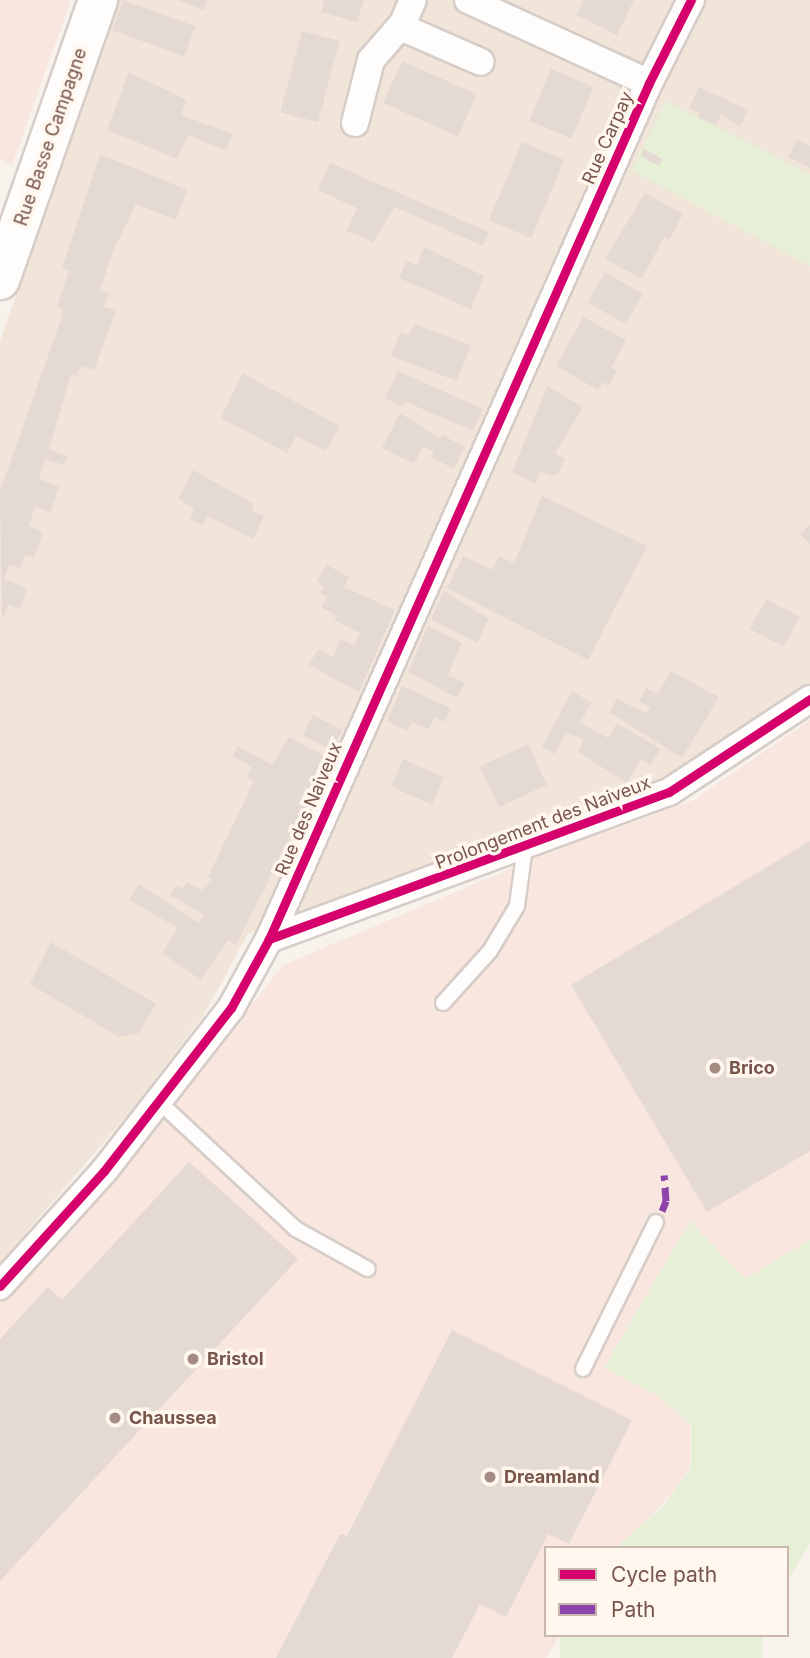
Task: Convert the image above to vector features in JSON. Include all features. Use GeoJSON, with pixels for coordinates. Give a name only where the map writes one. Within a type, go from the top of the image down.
{"type":"FeatureCollection","features":[{"type":"Feature","properties":{"kind":"main road","name":"Rue Basse Campagne"},"geometry":{"type":"LineString","coordinates":[[0,280],[93,16]]}},
{"type":"Feature","properties":{"kind":"street"},"geometry":{"type":"LineString","coordinates":[[468,0],[649,83]]}},
{"type":"Feature","properties":{"kind":"street","name":"Rue Carpay"},"geometry":{"type":"LineString","coordinates":[[558,291],[649,83],[691,0]]}},
{"type":"Feature","properties":{"kind":"street"},"geometry":{"type":"LineString","coordinates":[[408,12],[410,31],[481,62]]}},
{"type":"Feature","properties":{"kind":"street"},"geometry":{"type":"LineString","coordinates":[[355,123],[371,60],[408,12]]}},
{"type":"Feature","properties":{"kind":"street","name":"Rue des Naiveux"},"geometry":{"type":"LineString","coordinates":[[0,1286],[104,1171],[231,1008],[269,939],[558,291]]}},
{"type":"Feature","properties":{"kind":"street","name":"Prolongement des Naiveux"},"geometry":{"type":"LineString","coordinates":[[269,939],[668,792],[810,699]]}},
{"type":"Feature","properties":{"kind":"lane"},"geometry":{"type":"LineString","coordinates":[[443,1003],[490,951],[517,906],[525,846]]}},
{"type":"Feature","properties":{"kind":"lane"},"geometry":{"type":"LineString","coordinates":[[157,1100],[296,1229],[368,1269]]}},
{"type":"Feature","properties":{"kind":"lane"},"geometry":{"type":"LineString","coordinates":[[583,1369],[656,1222]]}},
{"type":"Feature","properties":{"kind":"shaded area"},"geometry":{"type":"Polygon","coordinates":[[[0,0],[71,0],[12,165],[0,159],[0,0]]]}},
{"type":"Feature","properties":{"kind":"shaded area"},"geometry":{"type":"Polygon","coordinates":[[[119,0],[810,0],[810,692],[669,788],[248,934],[203,1016],[133,1108],[0,1263],[0,341],[119,0]]]}},
{"type":"Feature","properties":{"kind":"shaded area"},"geometry":{"type":"Polygon","coordinates":[[[810,720],[810,1240],[745,1279],[689,1222],[604,1367],[657,1395],[690,1425],[690,1468],[662,1505],[618,1546],[544,1546],[544,1637],[559,1637],[546,1658],[0,1658],[0,1302],[145,1141],[283,965],[553,851],[694,800],[810,720]]]}},
{"type":"Feature","properties":{"kind":"green space"},"geometry":{"type":"Polygon","coordinates":[[[666,101],[810,174],[810,266],[631,170],[666,101]]]}},
{"type":"Feature","properties":{"kind":"green space"},"geometry":{"type":"Polygon","coordinates":[[[690,1221],[745,1279],[810,1240],[810,1543],[789,1579],[789,1546],[618,1546],[663,1506],[691,1468],[691,1425],[657,1395],[604,1368],[690,1221]]]}},
{"type":"Feature","properties":{"kind":"green space"},"geometry":{"type":"Polygon","coordinates":[[[560,1637],[762,1637],[762,1658],[560,1658],[560,1637]]]}},
{"type":"Feature","properties":{"kind":"building"},"geometry":{"type":"Polygon","coordinates":[[[123,0],[195,26],[184,56],[112,30],[123,0]]]}},
{"type":"Feature","properties":{"kind":"building"},"geometry":{"type":"Polygon","coordinates":[[[176,0],[207,0],[204,10],[176,0]]]}},
{"type":"Feature","properties":{"kind":"building"},"geometry":{"type":"Polygon","coordinates":[[[324,0],[364,0],[357,22],[321,12],[324,0]]]}},
{"type":"Feature","properties":{"kind":"building"},"geometry":{"type":"Polygon","coordinates":[[[583,0],[634,0],[617,35],[576,15],[583,0]]]}},
{"type":"Feature","properties":{"kind":"building"},"geometry":{"type":"Polygon","coordinates":[[[302,31],[340,41],[318,122],[280,112],[302,31]]]}},
{"type":"Feature","properties":{"kind":"building"},"geometry":{"type":"Polygon","coordinates":[[[402,61],[477,94],[458,136],[383,103],[402,61]]]}},
{"type":"Feature","properties":{"kind":"building"},"geometry":{"type":"Polygon","coordinates":[[[551,69],[593,87],[571,139],[529,121],[551,69]]]}},
{"type":"Feature","properties":{"kind":"building"},"geometry":{"type":"Polygon","coordinates":[[[129,72],[187,100],[181,115],[233,134],[226,151],[188,135],[177,159],[107,130],[129,72]]]}},
{"type":"Feature","properties":{"kind":"building"},"geometry":{"type":"Polygon","coordinates":[[[699,87],[748,110],[740,127],[721,114],[716,126],[698,117],[700,113],[689,108],[699,87]]]}},
{"type":"Feature","properties":{"kind":"building"},"geometry":{"type":"Polygon","coordinates":[[[797,139],[810,146],[810,168],[788,157],[797,139]]]}},
{"type":"Feature","properties":{"kind":"building"},"geometry":{"type":"Polygon","coordinates":[[[522,142],[564,160],[531,238],[489,220],[522,142]]]}},
{"type":"Feature","properties":{"kind":"building"},"geometry":{"type":"Polygon","coordinates":[[[644,149],[663,159],[659,166],[640,156],[644,149]]]}},
{"type":"Feature","properties":{"kind":"building"},"geometry":{"type":"Polygon","coordinates":[[[100,154],[187,190],[176,220],[136,204],[113,251],[100,290],[109,294],[104,307],[116,310],[94,370],[81,366],[77,376],[71,374],[49,449],[68,456],[64,465],[45,459],[39,479],[59,486],[51,512],[35,507],[29,526],[43,532],[34,558],[25,555],[20,568],[9,565],[4,579],[27,588],[20,609],[8,605],[2,620],[0,491],[60,322],[63,310],[57,307],[69,270],[62,268],[100,154]]]}},
{"type":"Feature","properties":{"kind":"building"},"geometry":{"type":"Polygon","coordinates":[[[330,163],[489,232],[483,246],[395,207],[373,242],[347,231],[357,208],[318,190],[330,163]]]}},
{"type":"Feature","properties":{"kind":"building"},"geometry":{"type":"Polygon","coordinates":[[[645,193],[683,214],[669,240],[664,237],[642,279],[605,259],[645,193]]]}},
{"type":"Feature","properties":{"kind":"building"},"geometry":{"type":"Polygon","coordinates":[[[424,247],[484,276],[471,309],[399,278],[406,261],[417,265],[424,247]]]}},
{"type":"Feature","properties":{"kind":"building"},"geometry":{"type":"Polygon","coordinates":[[[605,272],[643,294],[626,324],[588,302],[605,272]]]}},
{"type":"Feature","properties":{"kind":"building"},"geometry":{"type":"Polygon","coordinates":[[[583,317],[626,340],[611,368],[617,371],[609,386],[603,382],[598,390],[556,366],[583,317]]]}},
{"type":"Feature","properties":{"kind":"building"},"geometry":{"type":"Polygon","coordinates":[[[414,324],[471,345],[457,381],[391,356],[400,332],[410,335],[414,324]]]}},
{"type":"Feature","properties":{"kind":"building"},"geometry":{"type":"Polygon","coordinates":[[[398,371],[483,409],[473,431],[406,402],[403,407],[385,398],[398,371]]]}},
{"type":"Feature","properties":{"kind":"building"},"geometry":{"type":"Polygon","coordinates":[[[242,373],[340,426],[326,451],[296,436],[287,453],[221,418],[242,373]]]}},
{"type":"Feature","properties":{"kind":"building"},"geometry":{"type":"Polygon","coordinates":[[[547,386],[583,407],[555,453],[565,459],[558,473],[552,476],[541,472],[535,484],[512,472],[547,386]]]}},
{"type":"Feature","properties":{"kind":"building"},"geometry":{"type":"Polygon","coordinates":[[[400,413],[440,438],[442,435],[465,447],[454,469],[431,457],[434,452],[423,446],[414,464],[382,448],[400,413]]]}},
{"type":"Feature","properties":{"kind":"building"},"geometry":{"type":"Polygon","coordinates":[[[193,470],[254,504],[251,510],[264,516],[253,539],[207,516],[203,526],[190,519],[194,509],[178,498],[193,470]]]}},
{"type":"Feature","properties":{"kind":"building"},"geometry":{"type":"Polygon","coordinates":[[[542,496],[647,546],[588,660],[447,588],[463,556],[492,570],[499,556],[514,563],[542,496]]]}},
{"type":"Feature","properties":{"kind":"building"},"geometry":{"type":"Polygon","coordinates":[[[810,524],[810,544],[800,535],[810,524]]]}},
{"type":"Feature","properties":{"kind":"building"},"geometry":{"type":"Polygon","coordinates":[[[327,565],[349,577],[344,587],[395,610],[359,692],[309,665],[318,649],[333,657],[341,639],[354,646],[360,633],[334,620],[337,616],[321,607],[327,597],[320,593],[323,588],[317,581],[327,565]]]}},
{"type":"Feature","properties":{"kind":"building"},"geometry":{"type":"Polygon","coordinates":[[[444,591],[489,619],[477,643],[431,619],[444,591]]]}},
{"type":"Feature","properties":{"kind":"building"},"geometry":{"type":"Polygon","coordinates":[[[766,599],[800,617],[784,647],[750,629],[766,599]]]}},
{"type":"Feature","properties":{"kind":"building"},"geometry":{"type":"Polygon","coordinates":[[[428,626],[462,643],[448,675],[465,683],[457,698],[408,672],[428,626]]]}},
{"type":"Feature","properties":{"kind":"building"},"geometry":{"type":"Polygon","coordinates":[[[671,671],[719,697],[682,758],[609,712],[617,699],[647,713],[650,707],[639,701],[646,688],[658,694],[671,671]]]}},
{"type":"Feature","properties":{"kind":"building"},"geometry":{"type":"Polygon","coordinates":[[[402,686],[451,708],[444,722],[434,717],[429,729],[412,722],[408,731],[387,721],[402,686]]]}},
{"type":"Feature","properties":{"kind":"building"},"geometry":{"type":"Polygon","coordinates":[[[572,691],[592,703],[580,722],[608,738],[617,723],[661,749],[650,765],[641,759],[627,783],[578,752],[583,739],[566,733],[555,754],[542,747],[572,691]]]}},
{"type":"Feature","properties":{"kind":"building"},"geometry":{"type":"Polygon","coordinates":[[[313,715],[342,730],[332,750],[303,735],[313,715]]]}},
{"type":"Feature","properties":{"kind":"building"},"geometry":{"type":"Polygon","coordinates":[[[289,737],[330,759],[236,945],[228,940],[201,980],[162,953],[178,928],[129,900],[139,884],[199,923],[204,915],[170,895],[176,885],[182,888],[187,882],[201,890],[212,880],[208,877],[254,781],[246,777],[252,767],[232,756],[238,746],[272,765],[289,737]]]}},
{"type":"Feature","properties":{"kind":"building"},"geometry":{"type":"Polygon","coordinates":[[[528,744],[547,785],[499,807],[480,766],[528,744]]]}},
{"type":"Feature","properties":{"kind":"building"},"geometry":{"type":"Polygon","coordinates":[[[403,759],[444,777],[432,805],[391,786],[403,759]]]}},
{"type":"Feature","properties":{"kind":"building","name":"Brico"},"geometry":{"type":"Polygon","coordinates":[[[810,841],[810,1151],[707,1212],[571,985],[810,841]]]}},
{"type":"Feature","properties":{"kind":"building"},"geometry":{"type":"Polygon","coordinates":[[[51,942],[156,1004],[139,1033],[119,1037],[30,984],[51,942]]]}},
{"type":"Feature","properties":{"kind":"building"},"geometry":{"type":"Polygon","coordinates":[[[189,1162],[298,1259],[0,1581],[0,1339],[48,1287],[62,1300],[189,1162]]]}},
{"type":"Feature","properties":{"kind":"building","name":"Dreamland"},"geometry":{"type":"Polygon","coordinates":[[[452,1330],[632,1420],[569,1544],[548,1534],[506,1617],[480,1604],[452,1658],[276,1658],[340,1534],[347,1536],[452,1330]]]}},
{"type":"Feature","properties":{"kind":"marked path"},"geometry":{"type":"LineString","coordinates":[[662,1211],[666,1201],[664,1175]]}},
{"type":"Feature","properties":{"kind":"cycle path"},"geometry":{"type":"LineString","coordinates":[[0,1286],[104,1171],[231,1008],[269,939],[649,83],[691,0]]}},
{"type":"Feature","properties":{"kind":"cycle path"},"geometry":{"type":"LineString","coordinates":[[269,939],[669,792],[810,699]]}},
{"type":"Feature","properties":{"kind":"place","name":"Brico"},"geometry":{"type":"Point","coordinates":[715,1068]}},
{"type":"Feature","properties":{"kind":"place","name":"Bristol"},"geometry":{"type":"Point","coordinates":[193,1359]}},
{"type":"Feature","properties":{"kind":"place","name":"Chaussea"},"geometry":{"type":"Point","coordinates":[115,1418]}},
{"type":"Feature","properties":{"kind":"place","name":"Dreamland"},"geometry":{"type":"Point","coordinates":[490,1477]}}]}
